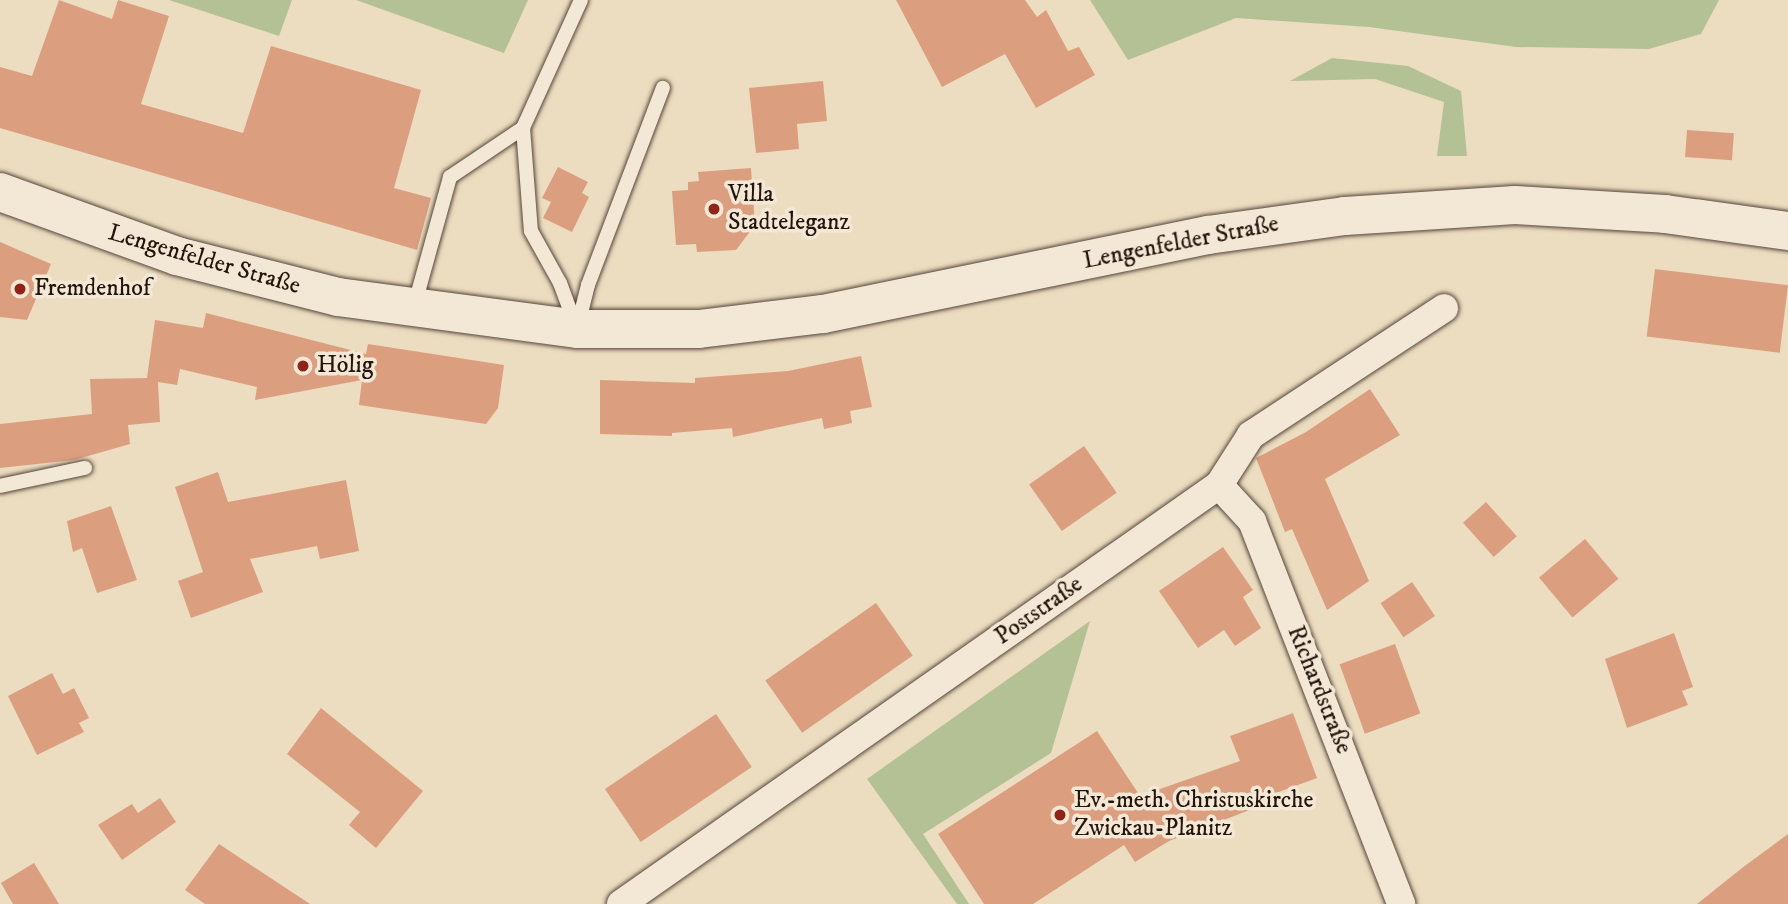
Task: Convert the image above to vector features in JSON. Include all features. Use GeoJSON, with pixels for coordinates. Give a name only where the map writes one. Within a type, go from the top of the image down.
{"type":"FeatureCollection","features":[{"type":"Feature","properties":{"kind":"main road","name":"Lengenfelder Straße"},"geometry":{"type":"LineString","coordinates":[[0,192],[177,256],[338,297],[413,310],[577,329],[699,328],[823,314],[1208,235],[1345,216],[1515,205],[1665,214],[1788,232]]}},
{"type":"Feature","properties":{"kind":"street","name":"Poststraße"},"geometry":{"type":"LineString","coordinates":[[621,904],[1219,485],[1251,435],[1444,308]]}},
{"type":"Feature","properties":{"kind":"street","name":"Richardstraße"},"geometry":{"type":"LineString","coordinates":[[1219,485],[1252,521],[1401,904]]}},
{"type":"Feature","properties":{"kind":"lane"},"geometry":{"type":"LineString","coordinates":[[577,329],[560,283],[531,231],[523,128],[581,0]]}},
{"type":"Feature","properties":{"kind":"lane"},"geometry":{"type":"LineString","coordinates":[[577,329],[588,285],[663,88]]}},
{"type":"Feature","properties":{"kind":"lane"},"geometry":{"type":"LineString","coordinates":[[413,310],[450,177],[523,128]]}},
{"type":"Feature","properties":{"kind":"lane"},"geometry":{"type":"LineString","coordinates":[[0,486],[85,468]]}},
{"type":"Feature","properties":{"kind":"green space"},"geometry":{"type":"Polygon","coordinates":[[[169,0],[292,0],[279,36],[169,0]]]}},
{"type":"Feature","properties":{"kind":"green space"},"geometry":{"type":"Polygon","coordinates":[[[356,0],[528,0],[504,53],[356,0]]]}},
{"type":"Feature","properties":{"kind":"green space"},"geometry":{"type":"Polygon","coordinates":[[[1090,0],[1719,0],[1701,34],[1649,49],[1516,47],[1369,27],[1236,18],[1128,60],[1090,0]]]}},
{"type":"Feature","properties":{"kind":"green space"},"geometry":{"type":"Polygon","coordinates":[[[1332,58],[1408,66],[1461,91],[1467,156],[1437,156],[1444,102],[1375,79],[1290,81],[1332,58]]]}},
{"type":"Feature","properties":{"kind":"green space"},"geometry":{"type":"Polygon","coordinates":[[[1090,621],[1051,753],[923,834],[969,904],[957,904],[867,779],[1090,621]]]}},
{"type":"Feature","properties":{"kind":"building"},"geometry":{"type":"Polygon","coordinates":[[[59,0],[112,19],[118,0],[169,16],[141,104],[243,133],[271,46],[421,90],[394,188],[431,198],[417,250],[0,128],[0,67],[32,76],[59,0]]]}},
{"type":"Feature","properties":{"kind":"building"},"geometry":{"type":"Polygon","coordinates":[[[896,0],[1025,0],[1037,17],[1046,10],[1068,51],[1079,47],[1095,75],[1036,108],[1005,54],[942,87],[896,0]]]}},
{"type":"Feature","properties":{"kind":"building"},"geometry":{"type":"Polygon","coordinates":[[[823,81],[827,121],[797,124],[799,149],[756,153],[749,88],[823,81]]]}},
{"type":"Feature","properties":{"kind":"building"},"geometry":{"type":"Polygon","coordinates":[[[1687,130],[1734,133],[1732,160],[1685,157],[1687,130]]]}},
{"type":"Feature","properties":{"kind":"building"},"geometry":{"type":"Polygon","coordinates":[[[558,167],[588,182],[582,193],[589,197],[572,232],[543,218],[551,202],[542,198],[558,167]]]}},
{"type":"Feature","properties":{"kind":"building","name":"Villa Stadteleganz"},"geometry":{"type":"Polygon","coordinates":[[[751,168],[755,225],[736,250],[697,252],[696,244],[676,245],[672,191],[688,190],[688,182],[699,181],[698,172],[751,168]]]}},
{"type":"Feature","properties":{"kind":"building","name":"Fremdenhof"},"geometry":{"type":"Polygon","coordinates":[[[0,242],[51,264],[27,320],[0,317],[0,242]]]}},
{"type":"Feature","properties":{"kind":"building"},"geometry":{"type":"Polygon","coordinates":[[[1655,269],[1788,285],[1780,353],[1647,336],[1655,269]]]}},
{"type":"Feature","properties":{"kind":"building"},"geometry":{"type":"Polygon","coordinates":[[[206,313],[366,354],[368,344],[504,365],[498,408],[486,424],[359,405],[362,380],[255,400],[257,387],[180,369],[177,385],[158,382],[160,422],[128,425],[130,444],[74,460],[0,468],[0,424],[92,414],[90,379],[147,378],[155,320],[203,328],[206,313]]]}},
{"type":"Feature","properties":{"kind":"building"},"geometry":{"type":"Polygon","coordinates":[[[861,356],[872,407],[850,411],[852,423],[824,429],[822,418],[733,437],[732,428],[672,433],[672,436],[600,434],[600,380],[695,383],[695,378],[788,371],[861,356]]]}},
{"type":"Feature","properties":{"kind":"building"},"geometry":{"type":"Polygon","coordinates":[[[1370,389],[1400,435],[1325,479],[1369,581],[1327,610],[1292,529],[1285,532],[1256,458],[1306,432],[1370,389]]]}},
{"type":"Feature","properties":{"kind":"building"},"geometry":{"type":"Polygon","coordinates":[[[1084,446],[1117,493],[1062,531],[1029,484],[1084,446]]]}},
{"type":"Feature","properties":{"kind":"building"},"geometry":{"type":"Polygon","coordinates":[[[218,472],[228,502],[346,480],[359,551],[320,559],[317,546],[250,559],[263,592],[191,618],[178,581],[203,572],[175,487],[218,472]]]}},
{"type":"Feature","properties":{"kind":"building"},"geometry":{"type":"Polygon","coordinates":[[[1486,502],[1517,536],[1494,557],[1463,523],[1486,502]]]}},
{"type":"Feature","properties":{"kind":"building"},"geometry":{"type":"Polygon","coordinates":[[[111,506],[137,580],[97,593],[82,548],[73,552],[67,521],[111,506]]]}},
{"type":"Feature","properties":{"kind":"building"},"geometry":{"type":"Polygon","coordinates":[[[1585,539],[1618,579],[1572,617],[1539,578],[1585,539]]]}},
{"type":"Feature","properties":{"kind":"building"},"geometry":{"type":"Polygon","coordinates":[[[1223,547],[1253,590],[1243,597],[1261,628],[1235,646],[1224,630],[1198,648],[1159,591],[1223,547]]]}},
{"type":"Feature","properties":{"kind":"building"},"geometry":{"type":"Polygon","coordinates":[[[1412,582],[1435,616],[1403,637],[1380,603],[1412,582]]]}},
{"type":"Feature","properties":{"kind":"building"},"geometry":{"type":"Polygon","coordinates":[[[876,603],[913,655],[802,733],[765,680],[876,603]]]}},
{"type":"Feature","properties":{"kind":"building"},"geometry":{"type":"Polygon","coordinates":[[[1674,633],[1693,687],[1682,691],[1688,705],[1627,728],[1605,659],[1674,633]]]}},
{"type":"Feature","properties":{"kind":"building"},"geometry":{"type":"Polygon","coordinates":[[[1395,644],[1420,714],[1365,734],[1340,664],[1395,644]]]}},
{"type":"Feature","properties":{"kind":"building"},"geometry":{"type":"Polygon","coordinates":[[[52,673],[63,694],[74,688],[89,718],[79,723],[84,732],[37,755],[8,696],[52,673]]]}},
{"type":"Feature","properties":{"kind":"building"},"geometry":{"type":"Polygon","coordinates":[[[321,708],[423,791],[376,848],[349,825],[360,812],[287,754],[321,708]]]}},
{"type":"Feature","properties":{"kind":"building","name":"Ev.-meth. Christuskirche Zwickau-Planitz"},"geometry":{"type":"Polygon","coordinates":[[[1293,713],[1317,778],[1252,802],[1255,808],[1169,841],[1135,862],[1124,845],[1033,904],[984,904],[938,834],[1097,731],[1140,796],[1240,761],[1230,736],[1293,713]]]}},
{"type":"Feature","properties":{"kind":"building"},"geometry":{"type":"Polygon","coordinates":[[[716,714],[752,767],[641,842],[605,789],[716,714]]]}},
{"type":"Feature","properties":{"kind":"building"},"geometry":{"type":"Polygon","coordinates":[[[160,798],[176,822],[122,860],[98,825],[132,804],[138,813],[160,798]]]}},
{"type":"Feature","properties":{"kind":"building"},"geometry":{"type":"Polygon","coordinates":[[[1788,834],[1788,904],[1697,904],[1742,868],[1788,834]]]}},
{"type":"Feature","properties":{"kind":"building"},"geometry":{"type":"Polygon","coordinates":[[[219,844],[310,904],[205,904],[185,890],[219,844]]]}},
{"type":"Feature","properties":{"kind":"building"},"geometry":{"type":"Polygon","coordinates":[[[34,863],[59,904],[13,904],[1,883],[34,863]]]}},
{"type":"Feature","properties":{"kind":"place","name":"Villa Stadteleganz"},"geometry":{"type":"Point","coordinates":[714,209]}},
{"type":"Feature","properties":{"kind":"place","name":"Fremdenhof"},"geometry":{"type":"Point","coordinates":[20,289]}},
{"type":"Feature","properties":{"kind":"place","name":"Hölig"},"geometry":{"type":"Point","coordinates":[303,366]}},
{"type":"Feature","properties":{"kind":"place","name":"Ev.-meth. Christuskirche Zwickau-Planitz"},"geometry":{"type":"Point","coordinates":[1060,815]}}]}
